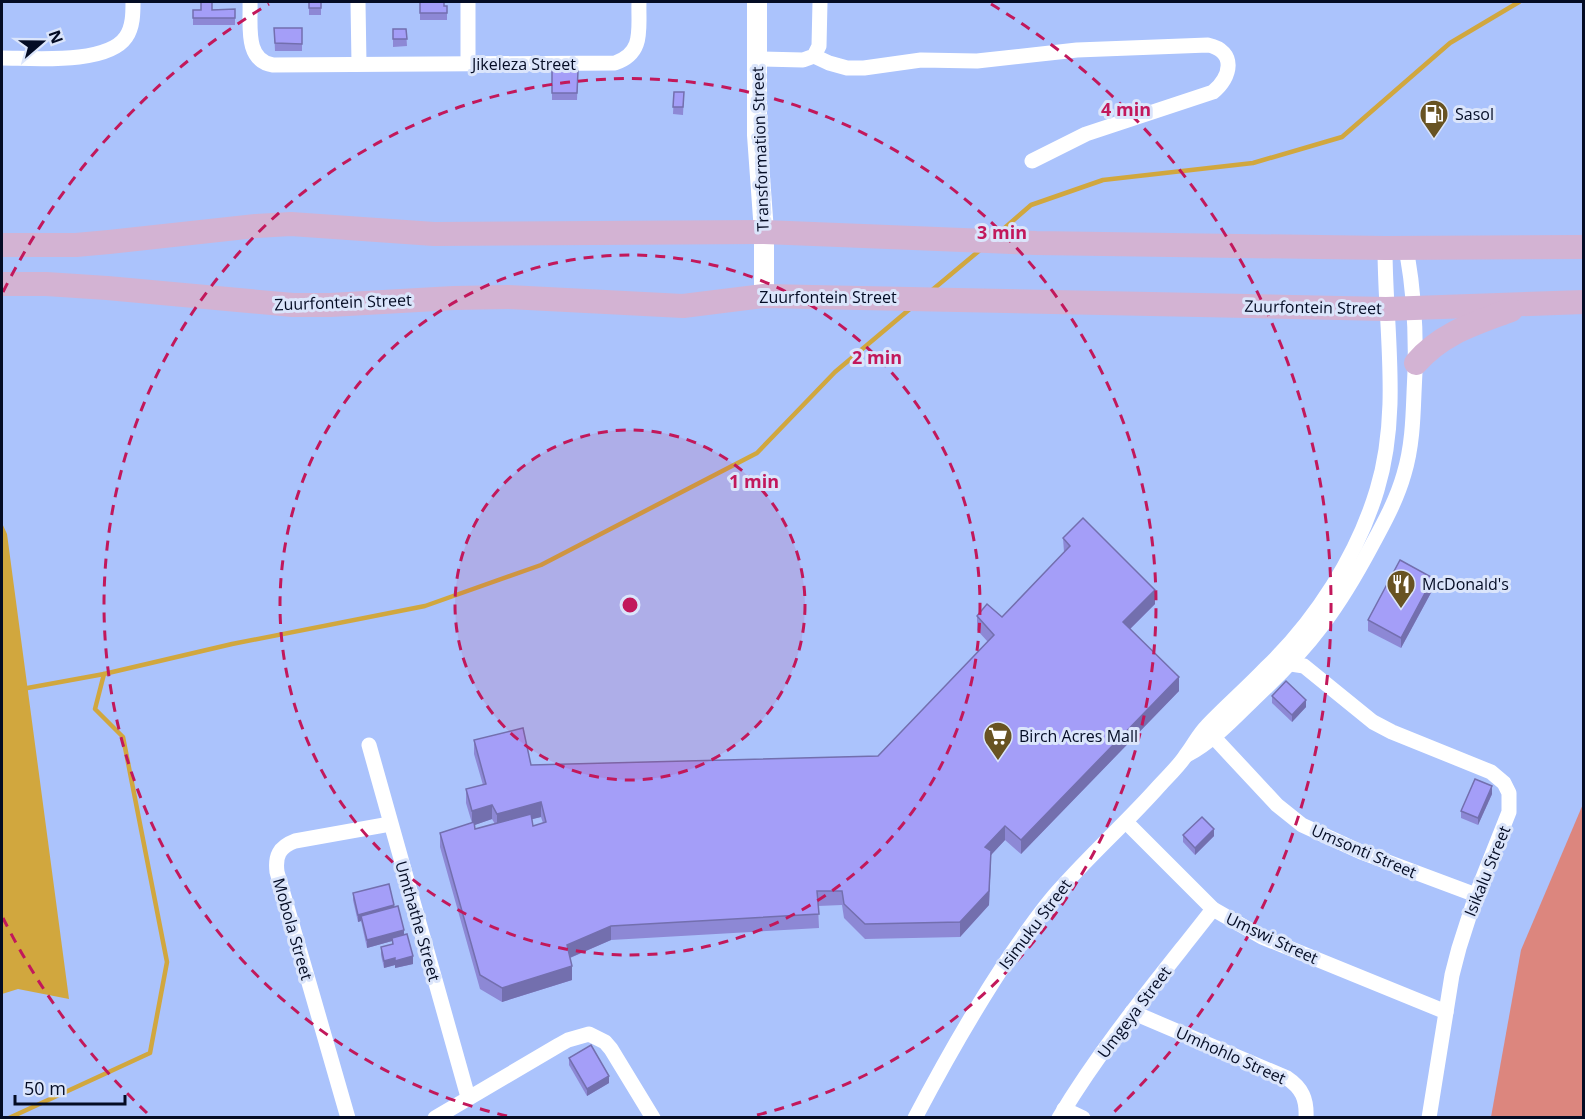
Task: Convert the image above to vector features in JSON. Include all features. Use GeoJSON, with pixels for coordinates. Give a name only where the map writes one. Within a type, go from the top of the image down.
{"type":"FeatureCollection","features":[{"type":"Feature","properties":{"kind":"main road"},"geometry":{"type":"LineString","coordinates":[[2,245],[87,244],[282,224],[328,225],[434,234],[764,231],[1036,243],[1395,248],[1584,247]]}},
{"type":"Feature","properties":{"kind":"main road","name":"Zuurfontein Street"},"geometry":{"type":"LineString","coordinates":[[2,284],[97,287],[258,303],[302,305],[489,297],[683,306],[764,296],[901,297],[1386,309],[1533,302],[1584,302]]}},
{"type":"Feature","properties":{"kind":"main road"},"geometry":{"type":"LineString","coordinates":[[1416,363],[1427,350],[1454,332],[1533,302]]}},
{"type":"Feature","properties":{"kind":"street"},"geometry":{"type":"LineString","coordinates":[[2,58],[73,57],[104,52],[127,37],[132,21],[133,2]]}},
{"type":"Feature","properties":{"kind":"street","name":"Jikeleza Street"},"geometry":{"type":"LineString","coordinates":[[250,2],[253,49],[262,62],[273,65],[608,64],[631,56],[636,46],[639,2]]}},
{"type":"Feature","properties":{"kind":"street"},"geometry":{"type":"LineString","coordinates":[[358,2],[359,64]]}},
{"type":"Feature","properties":{"kind":"street"},"geometry":{"type":"LineString","coordinates":[[468,2],[468,63]]}},
{"type":"Feature","properties":{"kind":"street","name":"Transformation Street"},"geometry":{"type":"LineString","coordinates":[[757,2],[757,135],[764,231],[764,296]]}},
{"type":"Feature","properties":{"kind":"street"},"geometry":{"type":"LineString","coordinates":[[814,56],[819,46],[820,2]]}},
{"type":"Feature","properties":{"kind":"street"},"geometry":{"type":"LineString","coordinates":[[757,59],[803,60],[814,56],[838,66],[864,68],[921,60],[977,61],[1077,50],[1208,45],[1222,51],[1226,57],[1226,77],[1213,92],[1086,134],[1032,161]]}},
{"type":"Feature","properties":{"kind":"street","name":"Isimuku Street"},"geometry":{"type":"LineString","coordinates":[[915,1118],[987,989],[1035,919],[1061,887],[1126,822],[1187,755],[1202,747],[1209,732],[1293,657],[1336,609],[1382,527],[1404,475],[1411,444],[1416,363],[1415,308],[1395,248]]}},
{"type":"Feature","properties":{"kind":"street","name":"Isimuku Street"},"geometry":{"type":"LineString","coordinates":[[1293,657],[1350,554],[1366,520],[1377,491],[1386,455],[1391,392],[1386,309],[1395,248]]}},
{"type":"Feature","properties":{"kind":"street","name":"Isikalu Street"},"geometry":{"type":"LineString","coordinates":[[1293,657],[1373,722],[1491,772],[1504,783],[1510,802],[1509,812],[1476,895],[1459,948],[1429,1118]]}},
{"type":"Feature","properties":{"kind":"street","name":"Umsonti Street"},"geometry":{"type":"LineString","coordinates":[[1209,732],[1277,806],[1302,825],[1361,852],[1476,895]]}},
{"type":"Feature","properties":{"kind":"street","name":"Umthathe Street"},"geometry":{"type":"LineString","coordinates":[[369,745],[468,1097]]}},
{"type":"Feature","properties":{"kind":"street","name":"Umswi Street"},"geometry":{"type":"LineString","coordinates":[[1126,822],[1214,909],[1262,937],[1446,1012]]}},
{"type":"Feature","properties":{"kind":"street","name":"Mobola Street"},"geometry":{"type":"LineString","coordinates":[[348,1118],[276,872],[277,856],[282,848],[295,841],[390,824]]}},
{"type":"Feature","properties":{"kind":"street","name":"Umgeya Street"},"geometry":{"type":"LineString","coordinates":[[1061,1113],[1071,1095],[1132,1012],[1214,909]]}},
{"type":"Feature","properties":{"kind":"street","name":"Umhohlo Street"},"geometry":{"type":"LineString","coordinates":[[1132,1012],[1287,1078],[1301,1090],[1305,1101],[1306,1118]]}},
{"type":"Feature","properties":{"kind":"street"},"geometry":{"type":"LineString","coordinates":[[435,1118],[568,1040],[589,1034],[605,1042],[611,1049],[653,1118]]}},
{"type":"Feature","properties":{"kind":"street"},"geometry":{"type":"LineString","coordinates":[[1061,1113],[1083,1118]]}},
{"type":"Feature","properties":{"kind":"shaded area"},"geometry":{"type":"Polygon","coordinates":[[[2,523],[7,534],[69,999],[18,989],[2,994],[2,523]]]}},
{"type":"Feature","properties":{"kind":"shaded area"},"geometry":{"type":"Polygon","coordinates":[[[1583,804],[1583,1117],[1491,1117],[1521,950],[1583,804]]]}},
{"type":"Feature","properties":{"kind":"building"},"geometry":{"type":"Polygon","coordinates":[[[201,2],[212,2],[212,10],[235,9],[235,18],[193,18],[193,10],[201,10],[201,2]]]}},
{"type":"Feature","properties":{"kind":"building"},"geometry":{"type":"Polygon","coordinates":[[[309,2],[321,2],[321,8],[309,8],[309,2]]]}},
{"type":"Feature","properties":{"kind":"building"},"geometry":{"type":"Polygon","coordinates":[[[420,2],[444,2],[444,6],[447,6],[447,13],[420,13],[420,2]]]}},
{"type":"Feature","properties":{"kind":"building"},"geometry":{"type":"Polygon","coordinates":[[[274,28],[302,28],[302,44],[275,43],[274,28]]]}},
{"type":"Feature","properties":{"kind":"building"},"geometry":{"type":"Polygon","coordinates":[[[393,29],[406,29],[407,39],[393,39],[393,29]]]}},
{"type":"Feature","properties":{"kind":"building"},"geometry":{"type":"Polygon","coordinates":[[[552,67],[569,67],[569,71],[578,71],[577,93],[552,93],[552,67]]]}},
{"type":"Feature","properties":{"kind":"building"},"geometry":{"type":"Polygon","coordinates":[[[674,92],[684,92],[683,107],[673,107],[674,92]]]}},
{"type":"Feature","properties":{"kind":"building","name":"Birch Acres Mall"},"geometry":{"type":"Polygon","coordinates":[[[1083,518],[1155,590],[1123,622],[1179,677],[1021,840],[1005,826],[985,847],[991,851],[989,891],[960,922],[865,924],[844,904],[842,891],[817,891],[819,914],[611,926],[567,945],[572,966],[502,988],[480,975],[440,833],[474,822],[475,829],[531,814],[533,826],[546,822],[541,802],[497,814],[492,805],[472,811],[466,789],[486,784],[474,740],[523,728],[531,765],[878,756],[994,635],[977,616],[987,604],[1002,617],[1070,546],[1063,538],[1083,518]]]}},
{"type":"Feature","properties":{"kind":"building","name":"McDonald's"},"geometry":{"type":"Polygon","coordinates":[[[1400,560],[1433,578],[1401,638],[1368,620],[1400,560]]]}},
{"type":"Feature","properties":{"kind":"building"},"geometry":{"type":"Polygon","coordinates":[[[1286,681],[1306,700],[1292,715],[1272,696],[1286,681]]]}},
{"type":"Feature","properties":{"kind":"building"},"geometry":{"type":"Polygon","coordinates":[[[1475,779],[1492,786],[1478,818],[1461,811],[1475,779]]]}},
{"type":"Feature","properties":{"kind":"building"},"geometry":{"type":"Polygon","coordinates":[[[1202,817],[1214,829],[1195,848],[1183,835],[1202,817]]]}},
{"type":"Feature","properties":{"kind":"building"},"geometry":{"type":"Polygon","coordinates":[[[389,884],[394,905],[358,915],[353,893],[389,884]]]}},
{"type":"Feature","properties":{"kind":"building"},"geometry":{"type":"Polygon","coordinates":[[[398,906],[404,930],[367,940],[361,916],[398,906]]]}},
{"type":"Feature","properties":{"kind":"building"},"geometry":{"type":"Polygon","coordinates":[[[407,934],[413,956],[395,961],[395,958],[384,961],[381,947],[393,944],[392,938],[407,934]]]}},
{"type":"Feature","properties":{"kind":"building"},"geometry":{"type":"Polygon","coordinates":[[[591,1045],[609,1076],[587,1089],[569,1058],[591,1045]]]}},
{"type":"Feature","properties":{"kind":"waterway"},"geometry":{"type":"LineString","coordinates":[[1000,232],[1031,205],[1103,180],[1253,163],[1342,137],[1450,43],[1519,2]]}},
{"type":"Feature","properties":{"kind":"waterway"},"geometry":{"type":"LineString","coordinates":[[931,291],[980,250]]}},
{"type":"Feature","properties":{"kind":"waterway"},"geometry":{"type":"LineString","coordinates":[[9,1118],[150,1053],[167,962],[123,737],[95,709],[104,674],[232,644],[425,606],[541,565],[757,453],[835,372],[911,308]]}},
{"type":"Feature","properties":{"kind":"waterway"},"geometry":{"type":"LineString","coordinates":[[22,689],[104,674]]}},
{"type":"Feature","properties":{"kind":"place","name":"Sasol"},"geometry":{"type":"Point","coordinates":[1434,140]}},
{"type":"Feature","properties":{"kind":"place","name":"McDonald's"},"geometry":{"type":"Point","coordinates":[1401,610]}},
{"type":"Feature","properties":{"kind":"place","name":"Birch Acres Mall"},"geometry":{"type":"Point","coordinates":[998,762]}}]}
